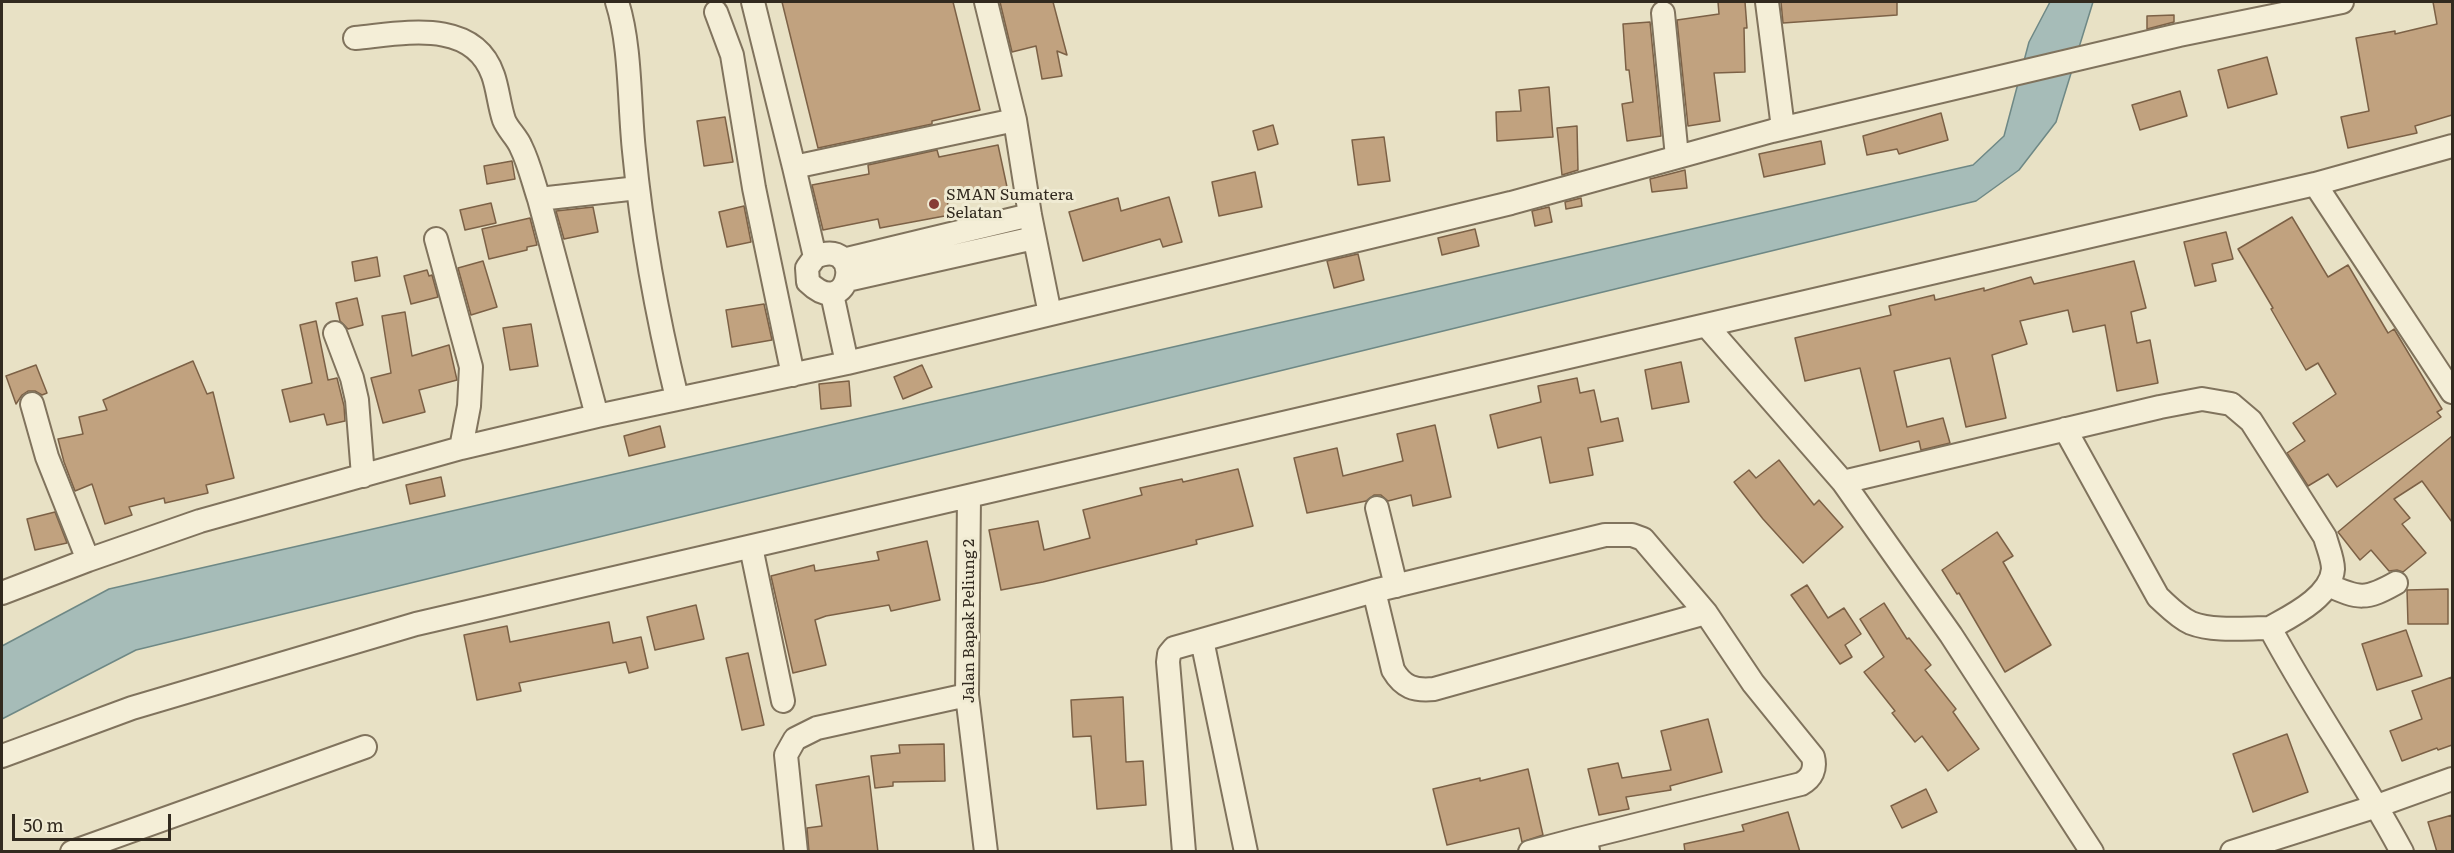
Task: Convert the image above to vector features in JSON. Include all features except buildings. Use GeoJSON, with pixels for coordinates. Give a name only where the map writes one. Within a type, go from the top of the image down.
{"type":"FeatureCollection","features":[{"type":"Feature","properties":{"kind":"street"},"geometry":{"type":"LineString","coordinates":[[617,2],[625,43],[638,188],[649,272],[676,398]]}},
{"type":"Feature","properties":{"kind":"street"},"geometry":{"type":"LineString","coordinates":[[753,2],[815,257]]}},
{"type":"Feature","properties":{"kind":"street"},"geometry":{"type":"LineString","coordinates":[[986,2],[1015,120],[1034,238],[1050,314]]}},
{"type":"Feature","properties":{"kind":"street"},"geometry":{"type":"LineString","coordinates":[[1767,2],[1783,128]]}},
{"type":"Feature","properties":{"kind":"street"},"geometry":{"type":"LineString","coordinates":[[2,593],[200,521],[461,448],[676,398],[847,363],[1511,203],[1783,128],[2092,56],[2269,9],[2342,2]]}},
{"type":"Feature","properties":{"kind":"street"},"geometry":{"type":"LineString","coordinates":[[716,12],[732,55],[754,188],[793,375]]}},
{"type":"Feature","properties":{"kind":"street"},"geometry":{"type":"LineString","coordinates":[[1663,13],[1677,157]]}},
{"type":"Feature","properties":{"kind":"street"},"geometry":{"type":"LineString","coordinates":[[356,38],[440,33],[461,39],[488,65],[493,75],[504,120],[520,144],[539,199],[597,416]]}},
{"type":"Feature","properties":{"kind":"street"},"geometry":{"type":"LineString","coordinates":[[794,167],[1015,120]]}},
{"type":"Feature","properties":{"kind":"street"},"geometry":{"type":"LineString","coordinates":[[2,756],[132,708],[416,624],[2314,184],[2452,146]]}},
{"type":"Feature","properties":{"kind":"street"},"geometry":{"type":"LineString","coordinates":[[2314,184],[2452,392]]}},
{"type":"Feature","properties":{"kind":"street"},"geometry":{"type":"LineString","coordinates":[[539,199],[638,188]]}},
{"type":"Feature","properties":{"kind":"street"},"geometry":{"type":"LineString","coordinates":[[847,363],[841,278],[834,254],[824,253],[815,257],[807,268],[808,282],[818,292],[841,278],[1030,215]]}},
{"type":"Feature","properties":{"kind":"street"},"geometry":{"type":"LineString","coordinates":[[841,278],[1034,238]]}},
{"type":"Feature","properties":{"kind":"street"},"geometry":{"type":"LineString","coordinates":[[436,239],[471,367],[469,406],[461,448]]}},
{"type":"Feature","properties":{"kind":"street"},"geometry":{"type":"LineString","coordinates":[[1706,325],[1843,482],[1951,635],[2092,852]]}},
{"type":"Feature","properties":{"kind":"street"},"geometry":{"type":"LineString","coordinates":[[335,333],[352,378],[357,400],[363,476]]}},
{"type":"Feature","properties":{"kind":"street"},"geometry":{"type":"LineString","coordinates":[[1843,482],[2065,429],[2202,399],[2231,404],[2251,421],[2325,537],[2333,571],[2328,585],[2309,603],[2270,628],[2217,627],[2192,623],[2173,612],[2158,597],[2065,429]]}},
{"type":"Feature","properties":{"kind":"street"},"geometry":{"type":"LineString","coordinates":[[32,404],[55,478],[88,560]]}},
{"type":"Feature","properties":{"kind":"street","name":"Jalan Bapak Peliung 2"},"geometry":{"type":"LineString","coordinates":[[969,497],[967,695],[986,852]]}},
{"type":"Feature","properties":{"kind":"street"},"geometry":{"type":"LineString","coordinates":[[1377,508],[1393,670],[1398,679],[1407,687],[1420,691],[1434,689],[1706,613]]}},
{"type":"Feature","properties":{"kind":"street"},"geometry":{"type":"LineString","coordinates":[[1184,852],[1168,662],[1174,648],[1385,588],[1605,535],[1618,534],[1643,539],[1706,613],[1753,683],[1813,757],[1813,774],[1801,784],[1584,845],[1530,852]]}},
{"type":"Feature","properties":{"kind":"street"},"geometry":{"type":"LineString","coordinates":[[751,547],[783,701]]}},
{"type":"Feature","properties":{"kind":"street"},"geometry":{"type":"LineString","coordinates":[[2328,585],[2353,596],[2364,597],[2376,595],[2396,583]]}},
{"type":"Feature","properties":{"kind":"street"},"geometry":{"type":"LineString","coordinates":[[2270,628],[2288,662],[2377,806],[2402,852]]}},
{"type":"Feature","properties":{"kind":"street"},"geometry":{"type":"LineString","coordinates":[[1202,640],[1246,852]]}},
{"type":"Feature","properties":{"kind":"street"},"geometry":{"type":"LineString","coordinates":[[796,852],[786,755],[795,739],[817,728],[967,695]]}},
{"type":"Feature","properties":{"kind":"street"},"geometry":{"type":"LineString","coordinates":[[72,852],[365,747]]}},
{"type":"Feature","properties":{"kind":"street"},"geometry":{"type":"LineString","coordinates":[[2232,852],[2377,806],[2452,779]]}},
{"type":"Feature","properties":{"kind":"water"},"geometry":{"type":"Polygon","coordinates":[[[2050,2],[2093,2],[2056,122],[2019,170],[1976,201],[136,650],[2,719],[2,646],[109,589],[1973,165],[2004,136],[2029,42],[2050,2]]]}},
{"type":"Feature","properties":{"kind":"place","name":"SMAN Sumatera Selatan"},"geometry":{"type":"Point","coordinates":[934,204]}}]}
